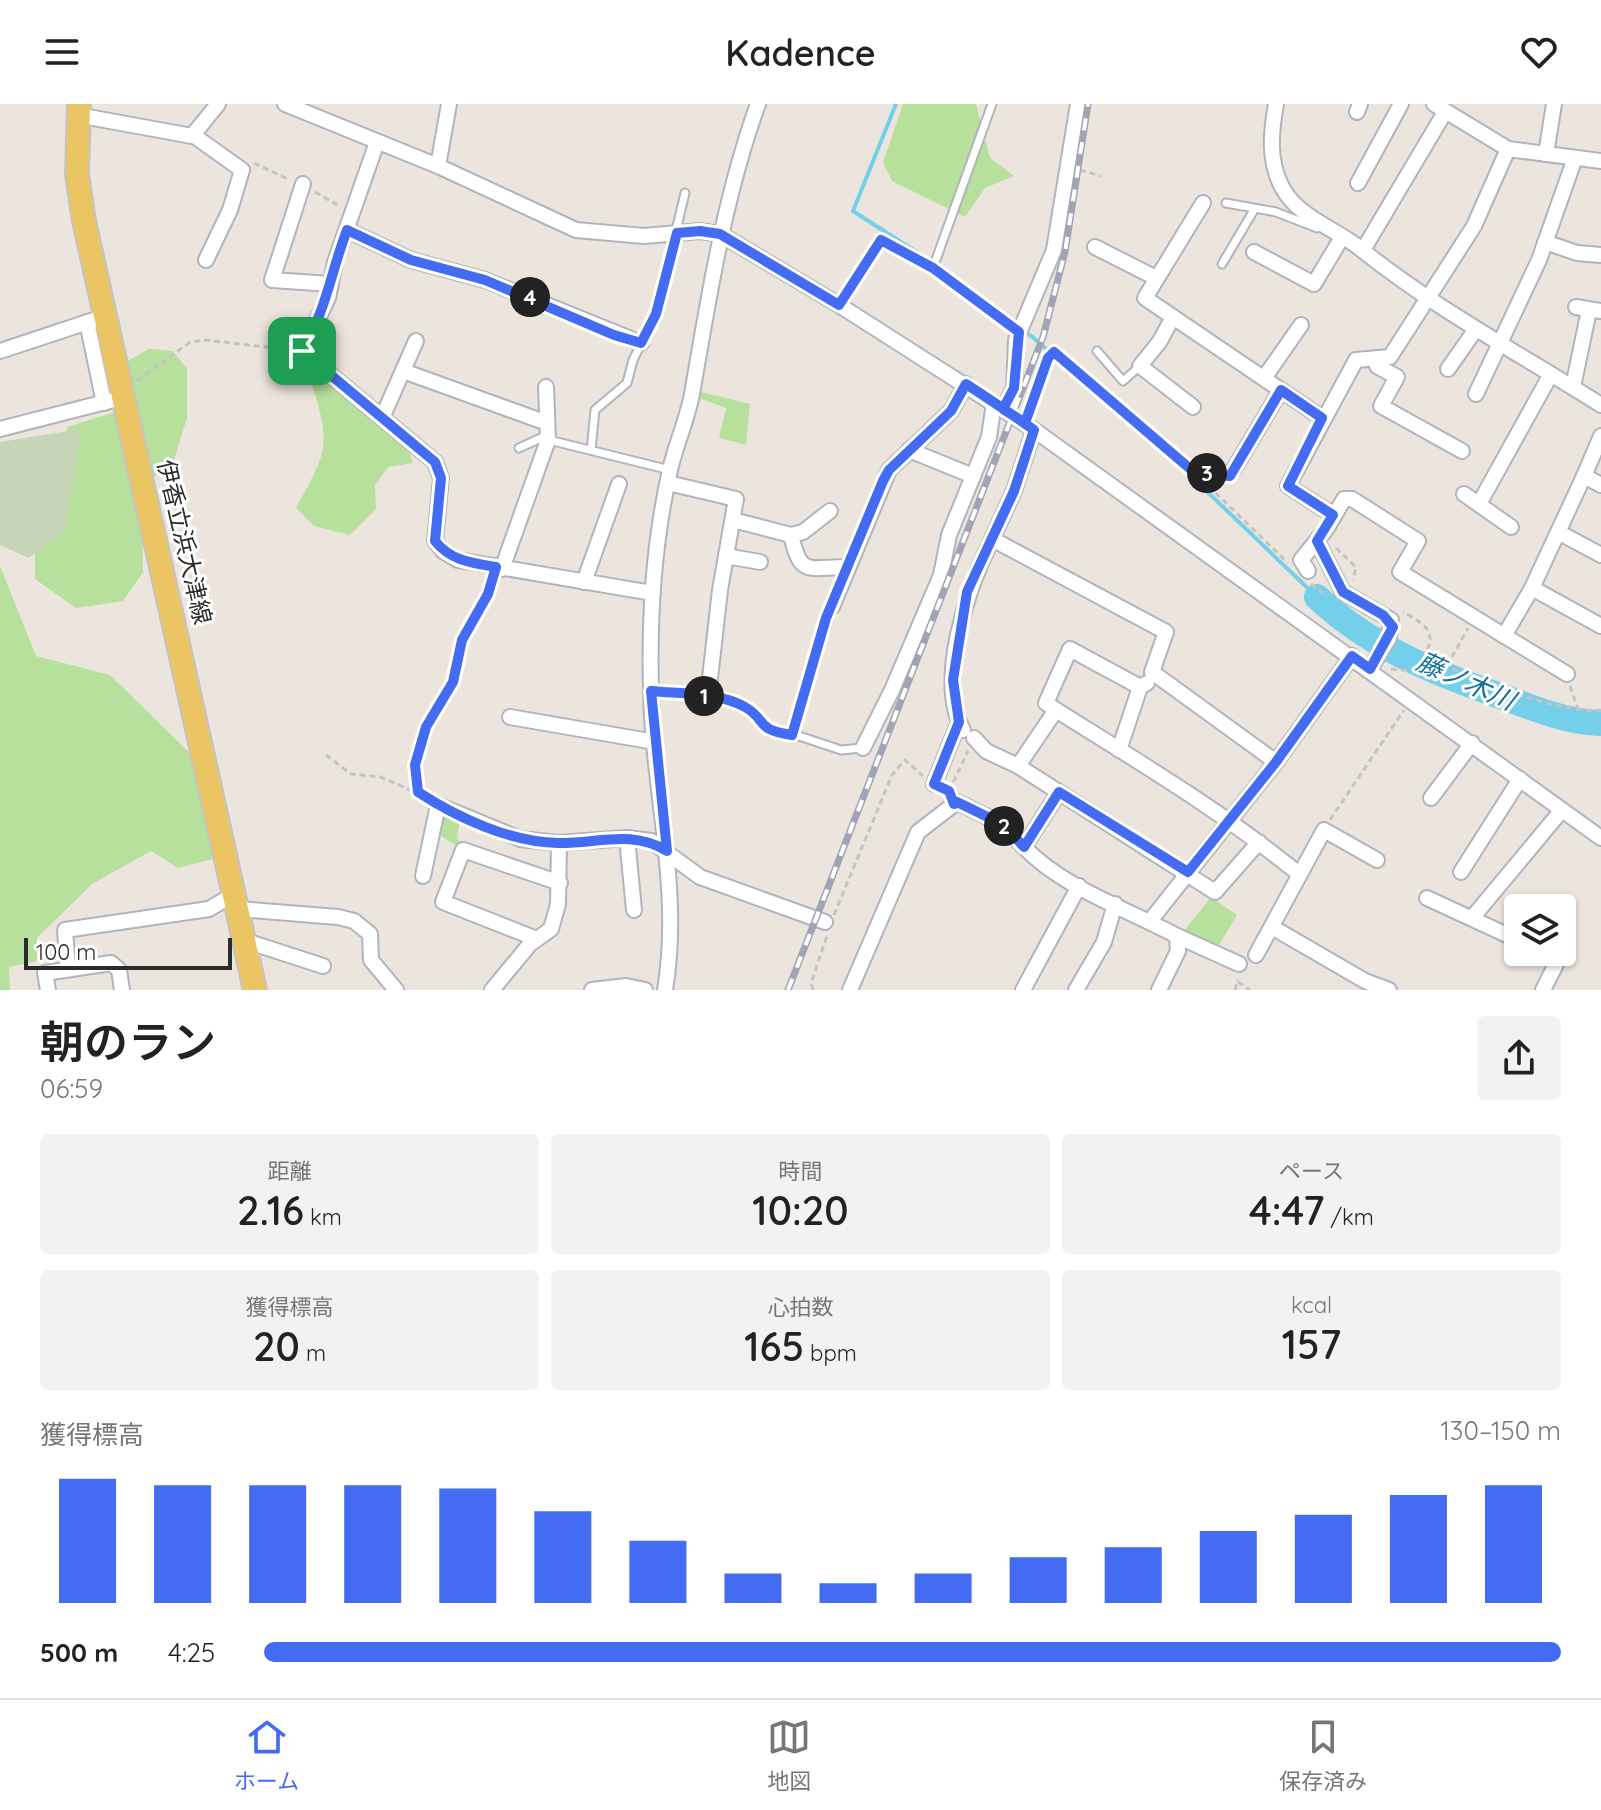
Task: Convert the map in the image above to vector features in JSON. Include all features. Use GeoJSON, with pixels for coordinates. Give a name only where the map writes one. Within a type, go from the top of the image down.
{"type":"FeatureCollection","features":[{"type":"Feature","properties":{"kind":"main road","name":"伊香立浜大津線"},"geometry":{"type":"LineString","coordinates":[[78,110],[77,174],[97,319],[238,901],[255,990]]}},
{"type":"Feature","properties":{"kind":"street"},"geometry":{"type":"LineString","coordinates":[[78,110],[182,137],[193,135],[218,104]]}},
{"type":"Feature","properties":{"kind":"street"},"geometry":{"type":"LineString","coordinates":[[285,104],[438,166],[576,230],[644,236],[700,231],[720,234],[1030,426],[1601,838]]}},
{"type":"Feature","properties":{"kind":"street"},"geometry":{"type":"LineString","coordinates":[[438,166],[449,104]]}},
{"type":"Feature","properties":{"kind":"street"},"geometry":{"type":"LineString","coordinates":[[665,990],[671,956],[671,890],[651,691],[652,593],[669,477],[691,397],[720,234],[758,104]]}},
{"type":"Feature","properties":{"kind":"street"},"geometry":{"type":"LineString","coordinates":[[863,748],[924,620],[941,575],[949,535],[999,406],[1014,388],[1019,332],[1054,250],[1078,104]]}},
{"type":"Feature","properties":{"kind":"street"},"geometry":{"type":"LineString","coordinates":[[1276,104],[1271,133],[1272,156],[1282,187],[1298,209],[1476,329],[1601,405]]}},
{"type":"Feature","properties":{"kind":"street"},"geometry":{"type":"LineString","coordinates":[[1358,183],[1401,104]]}},
{"type":"Feature","properties":{"kind":"street"},"geometry":{"type":"LineString","coordinates":[[1363,250],[1445,111],[1462,104]]}},
{"type":"Feature","properties":{"kind":"street"},"geometry":{"type":"LineString","coordinates":[[1546,154],[1554,104]]}},
{"type":"Feature","properties":{"kind":"street"},"geometry":{"type":"LineString","coordinates":[[1445,111],[1508,149],[1601,161]]}},
{"type":"Feature","properties":{"kind":"street"},"geometry":{"type":"LineString","coordinates":[[193,135],[242,170],[230,210],[206,260]]}},
{"type":"Feature","properties":{"kind":"street"},"geometry":{"type":"LineString","coordinates":[[377,142],[320,320],[302,351],[435,462],[441,478],[435,541],[443,551],[458,560],[652,593]]}},
{"type":"Feature","properties":{"kind":"street"},"geometry":{"type":"LineString","coordinates":[[1333,515],[1288,486],[1356,360],[1376,361],[1390,357],[1474,226],[1508,149]]}},
{"type":"Feature","properties":{"kind":"street"},"geometry":{"type":"LineString","coordinates":[[1476,394],[1501,345],[1545,242],[1575,158]]}},
{"type":"Feature","properties":{"kind":"street"},"geometry":{"type":"LineString","coordinates":[[303,184],[272,280],[331,284]]}},
{"type":"Feature","properties":{"kind":"street"},"geometry":{"type":"LineString","coordinates":[[1203,203],[1145,298],[1322,418]]}},
{"type":"Feature","properties":{"kind":"street"},"geometry":{"type":"LineString","coordinates":[[347,230],[411,260],[485,280],[614,335],[641,343]]}},
{"type":"Feature","properties":{"kind":"street"},"geometry":{"type":"LineString","coordinates":[[1254,252],[1314,284],[1340,237]]}},
{"type":"Feature","properties":{"kind":"street"},"geometry":{"type":"LineString","coordinates":[[1545,242],[1577,253],[1601,255]]}},
{"type":"Feature","properties":{"kind":"street"},"geometry":{"type":"LineString","coordinates":[[1095,247],[1156,278]]}},
{"type":"Feature","properties":{"kind":"street"},"geometry":{"type":"LineString","coordinates":[[1573,387],[1589,310]]}},
{"type":"Feature","properties":{"kind":"street"},"geometry":{"type":"LineString","coordinates":[[1173,317],[1160,341],[1140,366],[1193,407]]}},
{"type":"Feature","properties":{"kind":"street"},"geometry":{"type":"LineString","coordinates":[[0,351],[97,319]]}},
{"type":"Feature","properties":{"kind":"street"},"geometry":{"type":"LineString","coordinates":[[1264,378],[1301,325]]}},
{"type":"Feature","properties":{"kind":"street"},"geometry":{"type":"LineString","coordinates":[[1448,369],[1476,329]]}},
{"type":"Feature","properties":{"kind":"street"},"geometry":{"type":"LineString","coordinates":[[382,418],[416,341]]}},
{"type":"Feature","properties":{"kind":"street"},"geometry":{"type":"LineString","coordinates":[[1376,361],[1377,366],[1397,377],[1381,406],[1462,451]]}},
{"type":"Feature","properties":{"kind":"street"},"geometry":{"type":"LineString","coordinates":[[403,371],[547,423]]}},
{"type":"Feature","properties":{"kind":"street"},"geometry":{"type":"LineString","coordinates":[[1479,504],[1551,374]]}},
{"type":"Feature","properties":{"kind":"street"},"geometry":{"type":"LineString","coordinates":[[832,607],[883,481],[909,450],[951,411],[966,384]]}},
{"type":"Feature","properties":{"kind":"street"},"geometry":{"type":"LineString","coordinates":[[499,568],[548,440],[546,387]]}},
{"type":"Feature","properties":{"kind":"street"},"geometry":{"type":"LineString","coordinates":[[1234,469],[1281,390]]}},
{"type":"Feature","properties":{"kind":"street"},"geometry":{"type":"LineString","coordinates":[[0,429],[117,396]]}},
{"type":"Feature","properties":{"kind":"street"},"geometry":{"type":"LineString","coordinates":[[1030,426],[1014,491],[967,592],[960,624],[953,680],[965,730],[986,751],[1018,766],[1215,892],[1259,842]]}},
{"type":"Feature","properties":{"kind":"street"},"geometry":{"type":"LineString","coordinates":[[1504,636],[1532,588],[1601,436]]}},
{"type":"Feature","properties":{"kind":"street"},"geometry":{"type":"LineString","coordinates":[[909,450],[973,476]]}},
{"type":"Feature","properties":{"kind":"street"},"geometry":{"type":"LineString","coordinates":[[1584,476],[1601,485]]}},
{"type":"Feature","properties":{"kind":"street"},"geometry":{"type":"LineString","coordinates":[[669,477],[736,499],[708,696]]}},
{"type":"Feature","properties":{"kind":"street"},"geometry":{"type":"LineString","coordinates":[[584,582],[619,484]]}},
{"type":"Feature","properties":{"kind":"street"},"geometry":{"type":"LineString","coordinates":[[1464,494],[1511,527]]}},
{"type":"Feature","properties":{"kind":"street"},"geometry":{"type":"LineString","coordinates":[[1304,574],[1301,560],[1344,499],[1352,499],[1418,541],[1400,572],[1569,673]]}},
{"type":"Feature","properties":{"kind":"street"},"geometry":{"type":"LineString","coordinates":[[733,520],[791,535],[803,532],[830,511]]}},
{"type":"Feature","properties":{"kind":"street"},"geometry":{"type":"LineString","coordinates":[[1558,532],[1601,555]]}},
{"type":"Feature","properties":{"kind":"street"},"geometry":{"type":"LineString","coordinates":[[791,535],[797,563],[803,567],[848,567]]}},
{"type":"Feature","properties":{"kind":"street"},"geometry":{"type":"LineString","coordinates":[[992,539],[1166,632],[1152,672],[1146,684],[1140,687],[1119,750]]}},
{"type":"Feature","properties":{"kind":"street"},"geometry":{"type":"LineString","coordinates":[[1317,541],[1343,592],[1391,620],[1389,638],[1370,669]]}},
{"type":"Feature","properties":{"kind":"street"},"geometry":{"type":"LineString","coordinates":[[726,556],[760,562]]}},
{"type":"Feature","properties":{"kind":"street"},"geometry":{"type":"LineString","coordinates":[[1532,588],[1601,626]]}},
{"type":"Feature","properties":{"kind":"street"},"geometry":{"type":"LineString","coordinates":[[1140,687],[1070,649],[1046,703],[1229,820],[1299,874]]}},
{"type":"Feature","properties":{"kind":"street"},"geometry":{"type":"LineString","coordinates":[[1150,921],[1276,762],[1352,656]]}},
{"type":"Feature","properties":{"kind":"street"},"geometry":{"type":"LineString","coordinates":[[1152,672],[1276,762]]}},
{"type":"Feature","properties":{"kind":"street"},"geometry":{"type":"LineString","coordinates":[[1018,766],[1056,710]]}},
{"type":"Feature","properties":{"kind":"street"},"geometry":{"type":"LineString","coordinates":[[510,717],[655,742]]}},
{"type":"Feature","properties":{"kind":"street"},"geometry":{"type":"LineString","coordinates":[[934,784],[965,730]]}},
{"type":"Feature","properties":{"kind":"street"},"geometry":{"type":"LineString","coordinates":[[1431,798],[1472,743]]}},
{"type":"Feature","properties":{"kind":"street"},"geometry":{"type":"LineString","coordinates":[[1461,872],[1520,779]]}},
{"type":"Feature","properties":{"kind":"street"},"geometry":{"type":"LineString","coordinates":[[1024,847],[1059,792]]}},
{"type":"Feature","properties":{"kind":"street"},"geometry":{"type":"LineString","coordinates":[[850,990],[918,832],[951,798],[1004,825],[1037,860],[1079,886],[1239,964]]}},
{"type":"Feature","properties":{"kind":"street"},"geometry":{"type":"LineString","coordinates":[[423,876],[438,805],[520,839],[559,843],[627,838],[651,841],[700,877],[825,922]]}},
{"type":"Feature","properties":{"kind":"street"},"geometry":{"type":"LineString","coordinates":[[1472,918],[1562,810]]}},
{"type":"Feature","properties":{"kind":"street"},"geometry":{"type":"LineString","coordinates":[[1256,955],[1324,830],[1377,860]]}},
{"type":"Feature","properties":{"kind":"street"},"geometry":{"type":"LineString","coordinates":[[627,838],[634,910]]}},
{"type":"Feature","properties":{"kind":"street"},"geometry":{"type":"LineString","coordinates":[[492,990],[537,939],[551,929],[560,883],[559,843]]}},
{"type":"Feature","properties":{"kind":"street"},"geometry":{"type":"LineString","coordinates":[[537,939],[443,902],[463,850],[560,883]]}},
{"type":"Feature","properties":{"kind":"street"},"geometry":{"type":"LineString","coordinates":[[1023,990],[1079,886]]}},
{"type":"Feature","properties":{"kind":"street"},"geometry":{"type":"LineString","coordinates":[[1427,898],[1504,934]]}},
{"type":"Feature","properties":{"kind":"street"},"geometry":{"type":"LineString","coordinates":[[68,968],[65,930],[209,909],[238,901],[354,921],[370,934],[371,960],[396,990]]}},
{"type":"Feature","properties":{"kind":"street"},"geometry":{"type":"LineString","coordinates":[[1076,990],[1104,942],[1115,904]]}},
{"type":"Feature","properties":{"kind":"street"},"geometry":{"type":"LineString","coordinates":[[1272,927],[1365,981],[1389,990]]}},
{"type":"Feature","properties":{"kind":"street"},"geometry":{"type":"LineString","coordinates":[[1159,990],[1178,951],[1177,936]]}},
{"type":"Feature","properties":{"kind":"street"},"geometry":{"type":"LineString","coordinates":[[246,941],[323,966]]}},
{"type":"Feature","properties":{"kind":"street"},"geometry":{"type":"LineString","coordinates":[[48,990],[45,973],[111,963],[119,970],[122,990]]}},
{"type":"Feature","properties":{"kind":"street"},"geometry":{"type":"LineString","coordinates":[[1543,990],[1555,966]]}},
{"type":"Feature","properties":{"kind":"street"},"geometry":{"type":"LineString","coordinates":[[592,990],[626,986],[645,990]]}},
{"type":"Feature","properties":{"kind":"lane"},"geometry":{"type":"LineString","coordinates":[[933,268],[992,104]]}},
{"type":"Feature","properties":{"kind":"lane"},"geometry":{"type":"LineString","coordinates":[[591,450],[595,410],[627,383],[641,343],[656,314],[685,193]]}},
{"type":"Feature","properties":{"kind":"lane"},"geometry":{"type":"LineString","coordinates":[[1226,203],[1276,212],[1340,237]]}},
{"type":"Feature","properties":{"kind":"lane"},"geometry":{"type":"LineString","coordinates":[[1222,264],[1254,210]]}},
{"type":"Feature","properties":{"kind":"lane"},"geometry":{"type":"LineString","coordinates":[[839,305],[881,240],[933,268],[1019,332]]}},
{"type":"Feature","properties":{"kind":"lane"},"geometry":{"type":"LineString","coordinates":[[1097,351],[1123,381],[1140,366]]}},
{"type":"Feature","properties":{"kind":"lane"},"geometry":{"type":"LineString","coordinates":[[519,448],[541,438],[591,450],[669,477]]}},
{"type":"Feature","properties":{"kind":"lane"},"geometry":{"type":"LineString","coordinates":[[792,735],[832,607]]}},
{"type":"Feature","properties":{"kind":"lane"},"geometry":{"type":"LineString","coordinates":[[651,691],[708,696],[745,707],[770,732],[792,735],[841,750],[863,748]]}},
{"type":"Feature","properties":{"kind":"lane"},"geometry":{"type":"LineString","coordinates":[[1239,964],[1256,955]]}},
{"type":"Feature","properties":{"kind":"path"},"geometry":{"type":"LineString","coordinates":[[1089,171],[1101,176]]}},
{"type":"Feature","properties":{"kind":"path"},"geometry":{"type":"LineString","coordinates":[[117,396],[190,342],[206,340],[302,351]]}},
{"type":"Feature","properties":{"kind":"path"},"geometry":{"type":"LineString","coordinates":[[1030,426],[1048,358],[1054,352],[1195,473],[1327,595],[1304,574]]}},
{"type":"Feature","properties":{"kind":"path"},"geometry":{"type":"LineString","coordinates":[[1195,473],[1230,476],[1234,469]]}},
{"type":"Feature","properties":{"kind":"path"},"geometry":{"type":"LineString","coordinates":[[418,792],[415,765],[426,727],[453,682],[462,640],[499,568]]}},
{"type":"Feature","properties":{"kind":"path"},"geometry":{"type":"LineString","coordinates":[[1446,667],[1458,652],[1473,617]]}},
{"type":"Feature","properties":{"kind":"path"},"geometry":{"type":"LineString","coordinates":[[1426,654],[1446,667],[1578,709],[1601,710]]}},
{"type":"Feature","properties":{"kind":"path"},"geometry":{"type":"LineString","coordinates":[[1370,669],[1417,671],[1422,661]]}},
{"type":"Feature","properties":{"kind":"path"},"geometry":{"type":"LineString","coordinates":[[1569,673],[1578,709]]}},
{"type":"Feature","properties":{"kind":"path"},"geometry":{"type":"LineString","coordinates":[[1324,830],[1411,699]]}},
{"type":"Feature","properties":{"kind":"path"},"geometry":{"type":"LineString","coordinates":[[813,990],[811,983],[830,929],[825,922],[829,923],[843,898],[892,775],[901,763],[908,761],[951,798],[965,730]]}},
{"type":"Feature","properties":{"kind":"path"},"geometry":{"type":"LineString","coordinates":[[326,755],[351,774],[373,774],[418,792],[438,805]]}},
{"type":"Feature","properties":{"kind":"path"},"geometry":{"type":"LineString","coordinates":[[1238,982],[1250,990]]}},
{"type":"Feature","properties":{"kind":"green space"},"geometry":{"type":"Polygon","coordinates":[[[903,104],[976,104],[990,158],[1014,176],[985,188],[965,217],[892,181],[883,162],[903,104]]]}},
{"type":"Feature","properties":{"kind":"green space"},"geometry":{"type":"Polygon","coordinates":[[[149,349],[173,351],[187,369],[187,418],[173,463],[152,478],[126,362],[149,349]]]}},
{"type":"Feature","properties":{"kind":"green space"},"geometry":{"type":"Polygon","coordinates":[[[318,375],[407,445],[413,463],[388,467],[375,485],[376,509],[350,535],[314,526],[296,508],[323,448],[322,421],[311,382],[318,375]]]}},
{"type":"Feature","properties":{"kind":"green space"},"geometry":{"type":"Polygon","coordinates":[[[701,392],[750,404],[746,445],[719,438],[726,408],[699,398],[701,392]]]}},
{"type":"Feature","properties":{"kind":"green space"},"geometry":{"type":"Polygon","coordinates":[[[118,411],[142,498],[143,572],[123,601],[76,608],[35,579],[35,546],[58,528],[67,427],[118,411]]]}},
{"type":"Feature","properties":{"kind":"green space"},"geometry":{"type":"Polygon","coordinates":[[[81,429],[66,530],[29,558],[0,545],[0,442],[81,429]]]}},
{"type":"Feature","properties":{"kind":"green space"},"geometry":{"type":"Polygon","coordinates":[[[0,566],[36,656],[110,675],[198,761],[221,857],[178,868],[151,851],[92,884],[37,938],[37,961],[9,967],[10,990],[0,990],[0,566]]]}},
{"type":"Feature","properties":{"kind":"green space"},"geometry":{"type":"Polygon","coordinates":[[[442,810],[460,818],[457,839],[464,844],[461,848],[437,834],[442,810]]]}},
{"type":"Feature","properties":{"kind":"green space"},"geometry":{"type":"Polygon","coordinates":[[[1211,897],[1237,915],[1219,945],[1184,931],[1211,897]]]}},
{"type":"Feature","properties":{"kind":"waterway","name":"藤ノ木川"},"geometry":{"type":"LineString","coordinates":[[896,104],[853,211],[926,258]]}},
{"type":"Feature","properties":{"kind":"waterway","name":"藤ノ木川"},"geometry":{"type":"LineString","coordinates":[[945,271],[1011,321]]}},
{"type":"Feature","properties":{"kind":"waterway","name":"藤ノ木川"},"geometry":{"type":"LineString","coordinates":[[1030,335],[1050,352]]}},
{"type":"Feature","properties":{"kind":"waterway","name":"藤ノ木川"},"geometry":{"type":"LineString","coordinates":[[1057,358],[1171,457],[1317,597]]}},
{"type":"Feature","properties":{"kind":"waterway","name":"藤ノ木川"},"geometry":{"type":"LineString","coordinates":[[1317,597],[1359,630],[1427,667],[1549,714],[1601,723]]}},
{"type":"Feature","properties":{"kind":"railway"},"geometry":{"type":"LineString","coordinates":[[788,990],[1043,337],[1065,252],[1088,104]]}},
{"type":"Feature","properties":{"kind":"route"},"geometry":{"type":"LineString","coordinates":[[347,230],[411,260],[485,280],[614,335],[641,343],[656,314],[677,233],[700,231],[720,234],[839,305],[881,240],[933,268],[1019,332],[1014,388],[1003,409],[1025,423],[1048,358],[1054,352],[1195,473],[1230,476],[1259,422],[1281,390],[1322,418],[1288,486],[1333,515],[1317,541],[1332,578],[1348,597],[1391,620],[1393,627],[1370,669],[1352,656],[1276,762],[1188,872],[1059,792],[1024,847],[1019,837],[1004,825],[957,802],[954,804],[949,791],[934,784],[959,722],[953,680],[967,592],[1014,491],[1034,430],[966,384],[951,411],[889,470],[883,481],[826,618],[792,735],[770,732],[751,712],[736,703],[708,696],[651,691],[667,851],[651,841],[627,838],[559,843],[520,839],[438,805],[418,792],[415,773],[430,717],[453,682],[462,640],[488,594],[496,567],[458,560],[443,551],[435,541],[441,478],[435,462],[415,442],[364,405],[302,351],[320,320],[347,230]]}}]}
